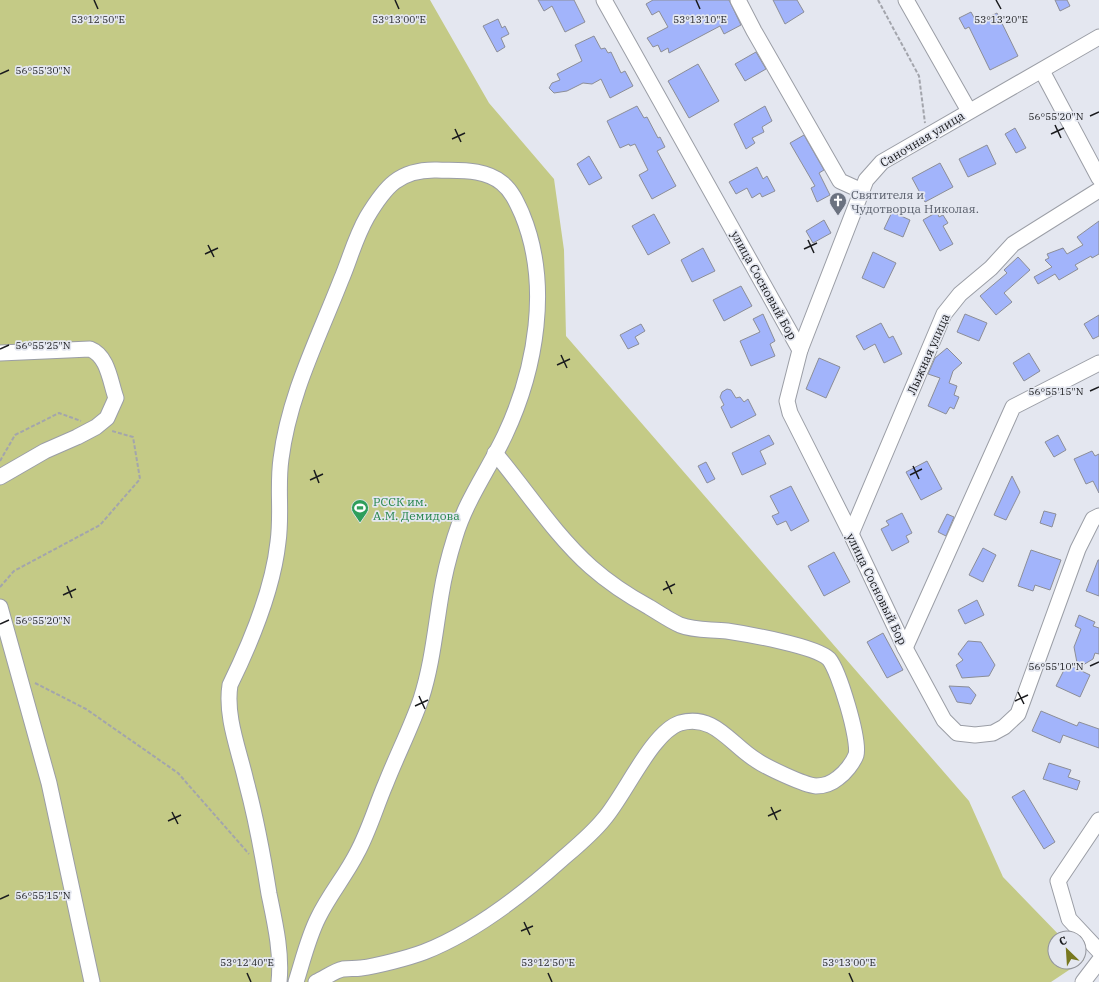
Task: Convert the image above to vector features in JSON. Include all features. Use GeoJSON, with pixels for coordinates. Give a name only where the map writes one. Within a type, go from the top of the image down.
{"type":"FeatureCollection","features":[{"type":"Feature","properties":{"kind":"street","name":"улица Сосновый Бор"},"geometry":{"type":"LineString","coordinates":[[604,0],[800,350],[787,401],[790,413],[851,534],[905,648],[944,720],[957,733],[975,735],[993,733],[1004,727],[1018,714],[1078,549],[1093,519],[1099,516]]}},
{"type":"Feature","properties":{"kind":"street"},"geometry":{"type":"LineString","coordinates":[[738,0],[754,31],[840,180],[862,191]]}},
{"type":"Feature","properties":{"kind":"street"},"geometry":{"type":"LineString","coordinates":[[906,0],[969,111]]}},
{"type":"Feature","properties":{"kind":"street","name":"Саночная улица"},"geometry":{"type":"LineString","coordinates":[[800,350],[866,180],[882,162],[1099,37]]}},
{"type":"Feature","properties":{"kind":"street"},"geometry":{"type":"LineString","coordinates":[[1042,71],[1099,178]]}},
{"type":"Feature","properties":{"kind":"street"},"geometry":{"type":"LineString","coordinates":[[274,982],[280,975],[261,849],[230,718],[229,693],[230,685],[261,610],[278,547],[281,515],[279,487],[281,460],[293,402],[304,369],[342,277],[354,241],[382,193],[398,179],[417,170],[475,171],[493,177],[503,183],[514,196],[529,234],[536,280],[536,312],[533,344],[528,370],[505,435],[476,488],[456,534],[441,593],[433,655],[421,700],[358,852],[319,916],[304,950],[296,982]]}},
{"type":"Feature","properties":{"kind":"street","name":"Лыжная улица"},"geometry":{"type":"LineString","coordinates":[[851,534],[944,314],[960,294],[990,268],[1013,244],[1099,190]]}},
{"type":"Feature","properties":{"kind":"street"},"geometry":{"type":"LineString","coordinates":[[0,353],[11,354],[90,349],[97,352],[103,358],[116,398],[107,418],[96,427],[46,451],[0,477]]}},
{"type":"Feature","properties":{"kind":"street"},"geometry":{"type":"LineString","coordinates":[[905,648],[1014,407],[1099,363]]}},
{"type":"Feature","properties":{"kind":"street"},"geometry":{"type":"LineString","coordinates":[[316,982],[340,970],[362,968],[422,952],[473,927],[522,893],[560,862],[603,821],[663,733],[671,726],[685,722],[698,721],[714,725],[756,761],[816,786],[828,784],[839,778],[849,767],[856,754],[855,736],[838,675],[830,660],[819,652],[806,648],[726,631],[692,629],[678,624],[633,598],[591,567],[559,532],[495,453]]}},
{"type":"Feature","properties":{"kind":"street"},"geometry":{"type":"LineString","coordinates":[[0,607],[20,676],[60,832],[92,982]]}},
{"type":"Feature","properties":{"kind":"street"},"geometry":{"type":"LineString","coordinates":[[1099,820],[1058,881],[1069,919],[1099,951]]}},
{"type":"Feature","properties":{"kind":"street"},"geometry":{"type":"LineString","coordinates":[[1083,982],[1099,961]]}},
{"type":"Feature","properties":{"kind":"path"},"geometry":{"type":"LineString","coordinates":[[878,0],[919,76],[927,136]]}},
{"type":"Feature","properties":{"kind":"path"},"geometry":{"type":"LineString","coordinates":[[0,461],[15,435],[59,413],[96,427],[133,438],[140,479],[100,525],[14,571],[0,588]]}},
{"type":"Feature","properties":{"kind":"path"},"geometry":{"type":"LineString","coordinates":[[20,676],[86,709],[178,773],[250,856]]}},
{"type":"Feature","properties":{"kind":"green space","name":"РССК им. А.М. Демидова"},"geometry":{"type":"Polygon","coordinates":[[[0,0],[430,0],[489,103],[554,179],[564,250],[566,336],[969,801],[1003,877],[1054,930],[1047,930],[1047,970],[1069,970],[1051,982],[0,982],[0,0]]]}},
{"type":"Feature","properties":{"kind":"building"},"geometry":{"type":"Polygon","coordinates":[[[538,0],[574,0],[585,22],[565,32],[552,6],[544,11],[538,0]]]}},
{"type":"Feature","properties":{"kind":"building"},"geometry":{"type":"Polygon","coordinates":[[[653,0],[729,0],[741,25],[724,34],[720,26],[669,53],[668,48],[661,52],[658,45],[653,47],[647,38],[668,27],[659,11],[652,15],[646,4],[653,0]]]}},
{"type":"Feature","properties":{"kind":"building"},"geometry":{"type":"Polygon","coordinates":[[[773,0],[797,0],[804,12],[785,24],[773,0]]]}},
{"type":"Feature","properties":{"kind":"building"},"geometry":{"type":"Polygon","coordinates":[[[1055,0],[1067,0],[1070,6],[1060,11],[1055,0]]]}},
{"type":"Feature","properties":{"kind":"building"},"geometry":{"type":"Polygon","coordinates":[[[971,12],[977,23],[997,13],[1018,56],[990,70],[969,27],[965,29],[959,18],[971,12]]]}},
{"type":"Feature","properties":{"kind":"building"},"geometry":{"type":"Polygon","coordinates":[[[498,19],[502,28],[505,26],[509,34],[501,38],[505,47],[497,52],[483,26],[498,19]]]}},
{"type":"Feature","properties":{"kind":"building"},"geometry":{"type":"Polygon","coordinates":[[[594,36],[601,49],[605,48],[608,53],[611,52],[621,73],[625,71],[633,86],[610,98],[601,79],[592,84],[583,83],[567,91],[554,93],[549,88],[552,83],[560,80],[557,74],[582,61],[575,45],[594,36]]]}},
{"type":"Feature","properties":{"kind":"building"},"geometry":{"type":"Polygon","coordinates":[[[756,52],[766,69],[745,81],[735,64],[756,52]]]}},
{"type":"Feature","properties":{"kind":"building"},"geometry":{"type":"Polygon","coordinates":[[[698,64],[719,101],[689,118],[668,81],[698,64]]]}},
{"type":"Feature","properties":{"kind":"building"},"geometry":{"type":"Polygon","coordinates":[[[637,106],[644,118],[647,117],[658,138],[660,137],[665,147],[657,151],[676,186],[652,199],[639,175],[648,170],[635,144],[630,146],[629,144],[620,148],[607,121],[637,106]]]}},
{"type":"Feature","properties":{"kind":"building"},"geometry":{"type":"Polygon","coordinates":[[[765,106],[772,121],[762,127],[764,132],[752,138],[755,143],[746,149],[734,124],[765,106]]]}},
{"type":"Feature","properties":{"kind":"building"},"geometry":{"type":"Polygon","coordinates":[[[1015,128],[1026,148],[1016,153],[1005,134],[1015,128]]]}},
{"type":"Feature","properties":{"kind":"building"},"geometry":{"type":"Polygon","coordinates":[[[804,135],[824,170],[819,173],[830,195],[817,202],[811,188],[815,186],[790,143],[804,135]]]}},
{"type":"Feature","properties":{"kind":"building"},"geometry":{"type":"Polygon","coordinates":[[[987,145],[996,164],[968,177],[959,159],[987,145]]]}},
{"type":"Feature","properties":{"kind":"building"},"geometry":{"type":"Polygon","coordinates":[[[589,156],[602,178],[589,185],[577,164],[589,156]]]}},
{"type":"Feature","properties":{"kind":"building"},"geometry":{"type":"Polygon","coordinates":[[[940,163],[953,187],[925,202],[912,178],[940,163]]]}},
{"type":"Feature","properties":{"kind":"building"},"geometry":{"type":"Polygon","coordinates":[[[757,167],[763,179],[767,176],[775,191],[762,197],[760,193],[752,198],[747,188],[736,194],[729,182],[757,167]]]}},
{"type":"Feature","properties":{"kind":"building"},"geometry":{"type":"Polygon","coordinates":[[[892,212],[910,220],[903,237],[884,229],[892,212]]]}},
{"type":"Feature","properties":{"kind":"building"},"geometry":{"type":"Polygon","coordinates":[[[937,212],[939,217],[943,215],[948,223],[943,226],[953,244],[940,251],[923,220],[937,212]]]}},
{"type":"Feature","properties":{"kind":"building"},"geometry":{"type":"Polygon","coordinates":[[[654,214],[670,243],[648,255],[632,226],[654,214]]]}},
{"type":"Feature","properties":{"kind":"building"},"geometry":{"type":"Polygon","coordinates":[[[824,220],[831,233],[813,243],[806,231],[824,220]]]}},
{"type":"Feature","properties":{"kind":"building"},"geometry":{"type":"Polygon","coordinates":[[[1099,221],[1099,254],[1092,258],[1091,256],[1075,265],[1078,269],[1059,280],[1055,274],[1038,284],[1034,277],[1052,267],[1045,260],[1049,258],[1047,254],[1063,248],[1067,254],[1083,245],[1077,237],[1099,221]]]}},
{"type":"Feature","properties":{"kind":"building"},"geometry":{"type":"Polygon","coordinates":[[[703,248],[715,271],[692,282],[681,260],[703,248]]]}},
{"type":"Feature","properties":{"kind":"building"},"geometry":{"type":"Polygon","coordinates":[[[873,252],[896,263],[884,288],[862,278],[873,252]]]}},
{"type":"Feature","properties":{"kind":"building"},"geometry":{"type":"Polygon","coordinates":[[[1018,257],[1030,270],[1004,293],[1012,302],[996,315],[980,296],[1007,273],[1004,270],[1018,257]]]}},
{"type":"Feature","properties":{"kind":"building"},"geometry":{"type":"Polygon","coordinates":[[[741,286],[752,306],[724,321],[713,300],[741,286]]]}},
{"type":"Feature","properties":{"kind":"building"},"geometry":{"type":"Polygon","coordinates":[[[763,314],[775,341],[770,344],[775,356],[751,366],[740,341],[760,332],[753,319],[763,314]]]}},
{"type":"Feature","properties":{"kind":"building"},"geometry":{"type":"Polygon","coordinates":[[[965,314],[987,323],[979,341],[957,332],[965,314]]]}},
{"type":"Feature","properties":{"kind":"building"},"geometry":{"type":"Polygon","coordinates":[[[1099,315],[1099,336],[1093,339],[1084,324],[1099,315]]]}},
{"type":"Feature","properties":{"kind":"building"},"geometry":{"type":"Polygon","coordinates":[[[881,323],[889,338],[893,336],[902,354],[884,363],[875,344],[864,350],[856,336],[881,323]]]}},
{"type":"Feature","properties":{"kind":"building"},"geometry":{"type":"Polygon","coordinates":[[[641,324],[645,331],[635,337],[639,344],[628,349],[620,335],[641,324]]]}},
{"type":"Feature","properties":{"kind":"building"},"geometry":{"type":"Polygon","coordinates":[[[947,348],[962,363],[953,371],[949,383],[957,386],[954,395],[959,397],[954,409],[950,407],[946,414],[928,406],[940,378],[928,374],[935,358],[947,348]]]}},
{"type":"Feature","properties":{"kind":"building"},"geometry":{"type":"Polygon","coordinates":[[[1029,353],[1040,371],[1024,381],[1013,363],[1029,353]]]}},
{"type":"Feature","properties":{"kind":"building"},"geometry":{"type":"Polygon","coordinates":[[[819,358],[840,367],[826,398],[806,389],[819,358]]]}},
{"type":"Feature","properties":{"kind":"building"},"geometry":{"type":"Polygon","coordinates":[[[727,389],[731,390],[736,398],[740,397],[744,402],[748,399],[756,415],[731,428],[721,407],[724,405],[720,397],[722,392],[727,389]]]}},
{"type":"Feature","properties":{"kind":"building"},"geometry":{"type":"Polygon","coordinates":[[[769,435],[774,444],[760,451],[766,464],[742,475],[732,453],[769,435]]]}},
{"type":"Feature","properties":{"kind":"building"},"geometry":{"type":"Polygon","coordinates":[[[1058,435],[1066,450],[1054,457],[1045,442],[1058,435]]]}},
{"type":"Feature","properties":{"kind":"building"},"geometry":{"type":"Polygon","coordinates":[[[1092,451],[1095,456],[1099,454],[1099,493],[1093,481],[1086,484],[1074,459],[1092,451]]]}},
{"type":"Feature","properties":{"kind":"building"},"geometry":{"type":"Polygon","coordinates":[[[927,461],[942,489],[921,500],[906,472],[927,461]]]}},
{"type":"Feature","properties":{"kind":"building"},"geometry":{"type":"Polygon","coordinates":[[[706,462],[715,479],[707,483],[698,466],[706,462]]]}},
{"type":"Feature","properties":{"kind":"building"},"geometry":{"type":"Polygon","coordinates":[[[1012,476],[1020,492],[1006,520],[994,515],[1012,476]]]}},
{"type":"Feature","properties":{"kind":"building"},"geometry":{"type":"Polygon","coordinates":[[[791,486],[809,521],[791,531],[786,521],[777,525],[772,516],[779,513],[770,496],[791,486]]]}},
{"type":"Feature","properties":{"kind":"building"},"geometry":{"type":"Polygon","coordinates":[[[1044,511],[1056,514],[1052,527],[1040,523],[1044,511]]]}},
{"type":"Feature","properties":{"kind":"building"},"geometry":{"type":"Polygon","coordinates":[[[902,513],[912,533],[906,536],[909,542],[892,551],[881,529],[889,525],[886,521],[902,513]]]}},
{"type":"Feature","properties":{"kind":"building"},"geometry":{"type":"Polygon","coordinates":[[[947,514],[954,517],[946,536],[938,532],[947,514]]]}},
{"type":"Feature","properties":{"kind":"building"},"geometry":{"type":"Polygon","coordinates":[[[983,548],[996,555],[983,582],[969,575],[983,548]]]}},
{"type":"Feature","properties":{"kind":"building"},"geometry":{"type":"Polygon","coordinates":[[[1031,550],[1061,560],[1050,590],[1035,585],[1033,591],[1018,586],[1031,550]]]}},
{"type":"Feature","properties":{"kind":"building"},"geometry":{"type":"Polygon","coordinates":[[[834,552],[850,582],[824,596],[808,566],[834,552]]]}},
{"type":"Feature","properties":{"kind":"building"},"geometry":{"type":"Polygon","coordinates":[[[1099,560],[1099,596],[1086,591],[1099,560]]]}},
{"type":"Feature","properties":{"kind":"building"},"geometry":{"type":"Polygon","coordinates":[[[977,600],[984,615],[965,624],[958,610],[977,600]]]}},
{"type":"Feature","properties":{"kind":"building"},"geometry":{"type":"Polygon","coordinates":[[[1079,615],[1095,622],[1093,626],[1099,628],[1099,654],[1095,653],[1093,659],[1078,668],[1074,647],[1081,629],[1075,626],[1079,615]]]}},
{"type":"Feature","properties":{"kind":"building"},"geometry":{"type":"Polygon","coordinates":[[[883,633],[903,670],[887,678],[867,642],[883,633]]]}},
{"type":"Feature","properties":{"kind":"building"},"geometry":{"type":"Polygon","coordinates":[[[968,641],[981,642],[995,665],[989,676],[962,678],[956,665],[963,660],[958,654],[968,641]]]}},
{"type":"Feature","properties":{"kind":"building"},"geometry":{"type":"Polygon","coordinates":[[[1067,664],[1090,675],[1080,697],[1056,686],[1067,664]]]}},
{"type":"Feature","properties":{"kind":"building"},"geometry":{"type":"Polygon","coordinates":[[[949,686],[969,687],[976,695],[971,704],[957,702],[949,686]]]}},
{"type":"Feature","properties":{"kind":"building"},"geometry":{"type":"Polygon","coordinates":[[[1041,711],[1077,726],[1079,722],[1099,729],[1099,748],[1063,735],[1060,743],[1032,731],[1041,711]]]}},
{"type":"Feature","properties":{"kind":"building"},"geometry":{"type":"Polygon","coordinates":[[[1049,763],[1071,770],[1068,777],[1080,781],[1077,790],[1043,779],[1049,763]]]}},
{"type":"Feature","properties":{"kind":"building"},"geometry":{"type":"Polygon","coordinates":[[[1024,790],[1055,842],[1044,849],[1012,797],[1024,790]]]}},
{"type":"Feature","properties":{"kind":"place","name":"Святителя и Чудотворца Николая."},"geometry":{"type":"Point","coordinates":[838,216]}},
{"type":"Feature","properties":{"kind":"place","name":"РССК им. А.М. Демидова"},"geometry":{"type":"Point","coordinates":[360,523]}}]}
